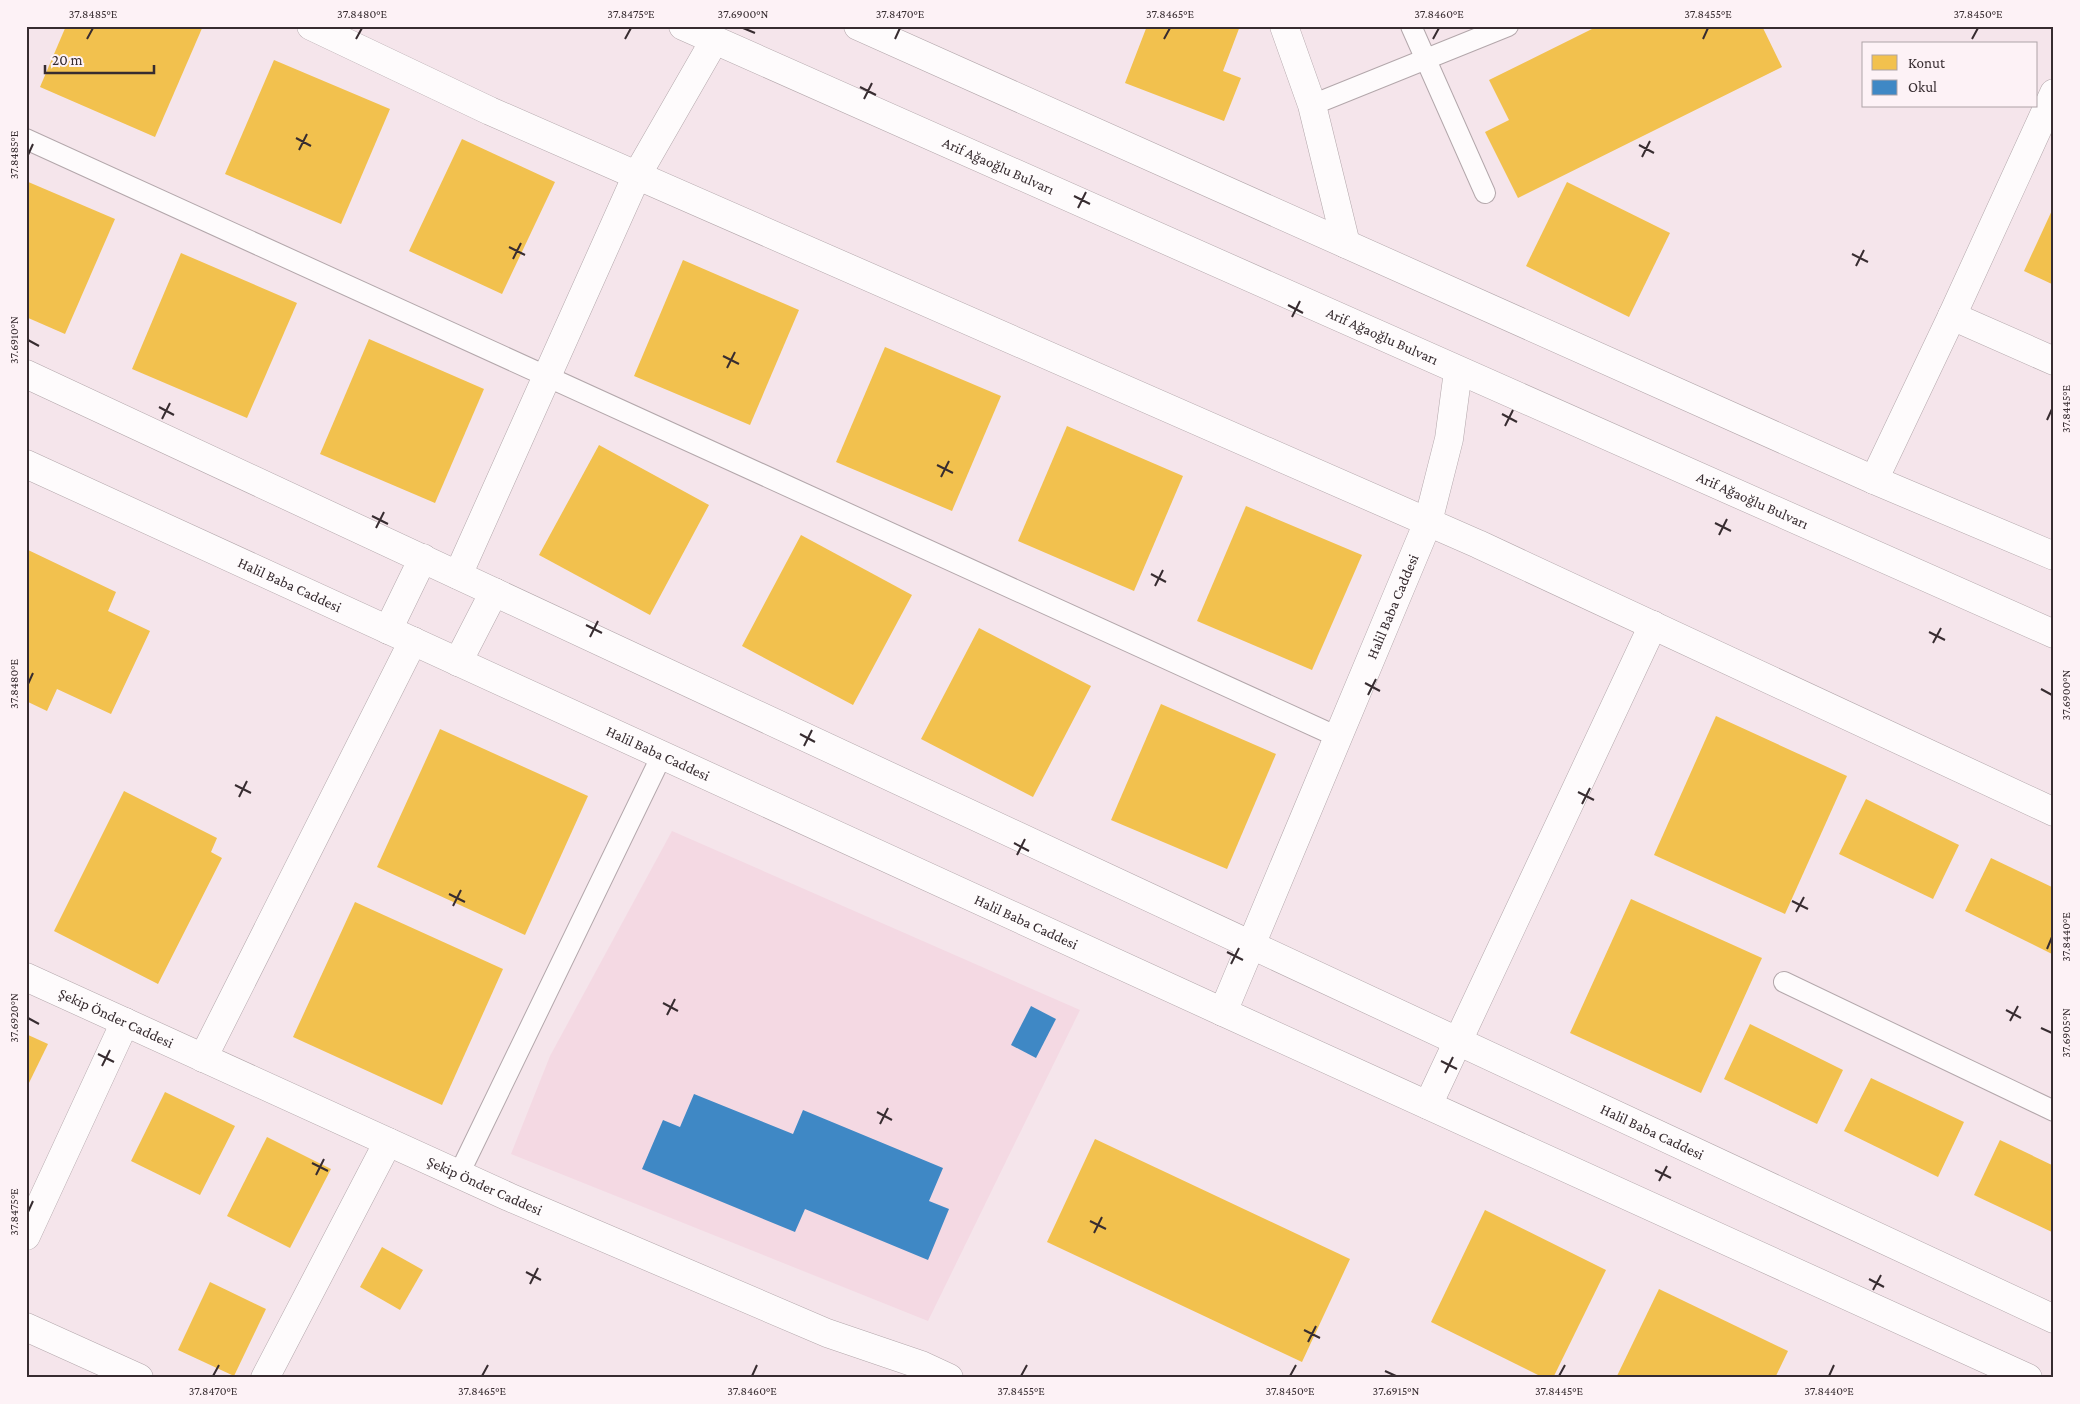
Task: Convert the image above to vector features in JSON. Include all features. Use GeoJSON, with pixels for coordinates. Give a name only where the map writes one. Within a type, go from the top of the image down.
{"type":"FeatureCollection","features":[{"type":"Feature","properties":{"kind":"main road"},"geometry":{"type":"LineString","coordinates":[[311,26],[490,111],[1428,522],[1654,625],[2054,812]]}},
{"type":"Feature","properties":{"kind":"main road","name":"Arif Ağaoğlu Bulvarı"},"geometry":{"type":"LineString","coordinates":[[682,26],[2054,634]]}},
{"type":"Feature","properties":{"kind":"main road"},"geometry":{"type":"LineString","coordinates":[[858,26],[1874,480],[2054,556]]}},
{"type":"Feature","properties":{"kind":"main road"},"geometry":{"type":"LineString","coordinates":[[1284,26],[1312,105],[1346,244]]}},
{"type":"Feature","properties":{"kind":"main road"},"geometry":{"type":"LineString","coordinates":[[458,575],[637,175],[714,41]]}},
{"type":"Feature","properties":{"kind":"main road"},"geometry":{"type":"LineString","coordinates":[[1874,480],[2054,94]]}},
{"type":"Feature","properties":{"kind":"main road"},"geometry":{"type":"LineString","coordinates":[[1952,316],[2054,361]]}},
{"type":"Feature","properties":{"kind":"main road","name":"Halil Baba Caddesi"},"geometry":{"type":"LineString","coordinates":[[26,464],[1223,1012],[1428,522],[1449,439],[1458,371]]}},
{"type":"Feature","properties":{"kind":"main road","name":"Halil Baba Caddesi"},"geometry":{"type":"LineString","coordinates":[[26,374],[2054,1318]]}},
{"type":"Feature","properties":{"kind":"main road"},"geometry":{"type":"LineString","coordinates":[[388,630],[423,558]]}},
{"type":"Feature","properties":{"kind":"main road"},"geometry":{"type":"LineString","coordinates":[[458,662],[494,592]]}},
{"type":"Feature","properties":{"kind":"main road"},"geometry":{"type":"LineString","coordinates":[[1428,1105],[1654,625]]}},
{"type":"Feature","properties":{"kind":"main road"},"geometry":{"type":"LineString","coordinates":[[203,1058],[413,641]]}},
{"type":"Feature","properties":{"kind":"main road","name":"Şekip Önder Caddesi"},"geometry":{"type":"LineString","coordinates":[[26,977],[459,1174],[827,1333],[921,1365],[949,1378]]}},
{"type":"Feature","properties":{"kind":"main road"},"geometry":{"type":"LineString","coordinates":[[1223,1012],[2028,1378]]}},
{"type":"Feature","properties":{"kind":"main road"},"geometry":{"type":"LineString","coordinates":[[26,1236],[125,1022]]}},
{"type":"Feature","properties":{"kind":"main road"},"geometry":{"type":"LineString","coordinates":[[265,1378],[388,1142]]}},
{"type":"Feature","properties":{"kind":"main road"},"geometry":{"type":"LineString","coordinates":[[26,1327],[139,1378]]}},
{"type":"Feature","properties":{"kind":"lane"},"geometry":{"type":"LineString","coordinates":[[1411,26],[1485,193]]}},
{"type":"Feature","properties":{"kind":"lane"},"geometry":{"type":"LineString","coordinates":[[1312,105],[1508,26]]}},
{"type":"Feature","properties":{"kind":"lane"},"geometry":{"type":"LineString","coordinates":[[26,139],[1338,737]]}},
{"type":"Feature","properties":{"kind":"lane"},"geometry":{"type":"LineString","coordinates":[[459,1174],[662,755]]}},
{"type":"Feature","properties":{"kind":"lane"},"geometry":{"type":"LineString","coordinates":[[1784,982],[2054,1111]]}},
{"type":"Feature","properties":{"kind":"shaded area"},"geometry":{"type":"Polygon","coordinates":[[[672,831],[1080,1010],[928,1321],[511,1154],[550,1056],[672,831]]]}},
{"type":"Feature","properties":{"kind":"building: Konut"},"geometry":{"type":"Polygon","coordinates":[[[66,26],[203,26],[155,137],[40,87],[66,26]]]}},
{"type":"Feature","properties":{"kind":"building: Konut"},"geometry":{"type":"Polygon","coordinates":[[[1147,26],[1240,26],[1223,71],[1241,78],[1224,121],[1125,83],[1147,26]]]}},
{"type":"Feature","properties":{"kind":"building: Konut"},"geometry":{"type":"Polygon","coordinates":[[[1598,26],[1762,26],[1782,67],[1518,198],[1485,132],[1509,120],[1489,80],[1598,26]]]}},
{"type":"Feature","properties":{"kind":"building: Konut"},"geometry":{"type":"Polygon","coordinates":[[[274,60],[390,109],[341,224],[225,174],[274,60]]]}},
{"type":"Feature","properties":{"kind":"building: Konut"},"geometry":{"type":"Polygon","coordinates":[[[462,139],[555,182],[502,294],[409,251],[462,139]]]}},
{"type":"Feature","properties":{"kind":"building: Konut"},"geometry":{"type":"Polygon","coordinates":[[[26,181],[115,219],[65,334],[26,317],[26,181]]]}},
{"type":"Feature","properties":{"kind":"building: Konut"},"geometry":{"type":"Polygon","coordinates":[[[1567,182],[1670,233],[1629,317],[1526,266],[1567,182]]]}},
{"type":"Feature","properties":{"kind":"building: Konut"},"geometry":{"type":"Polygon","coordinates":[[[2054,206],[2054,285],[2024,271],[2054,206]]]}},
{"type":"Feature","properties":{"kind":"building: Konut"},"geometry":{"type":"Polygon","coordinates":[[[181,253],[297,303],[247,418],[132,369],[181,253]]]}},
{"type":"Feature","properties":{"kind":"building: Konut"},"geometry":{"type":"Polygon","coordinates":[[[683,260],[799,310],[750,425],[634,376],[683,260]]]}},
{"type":"Feature","properties":{"kind":"building: Konut"},"geometry":{"type":"Polygon","coordinates":[[[369,339],[484,389],[435,503],[320,454],[369,339]]]}},
{"type":"Feature","properties":{"kind":"building: Konut"},"geometry":{"type":"Polygon","coordinates":[[[885,347],[1001,396],[952,511],[836,462],[885,347]]]}},
{"type":"Feature","properties":{"kind":"building: Konut"},"geometry":{"type":"Polygon","coordinates":[[[1067,426],[1183,476],[1134,591],[1018,541],[1067,426]]]}},
{"type":"Feature","properties":{"kind":"building: Konut"},"geometry":{"type":"Polygon","coordinates":[[[599,445],[709,505],[650,615],[539,555],[599,445]]]}},
{"type":"Feature","properties":{"kind":"building: Konut"},"geometry":{"type":"Polygon","coordinates":[[[1246,506],[1362,555],[1312,670],[1197,621],[1246,506]]]}},
{"type":"Feature","properties":{"kind":"building: Konut"},"geometry":{"type":"Polygon","coordinates":[[[801,535],[912,595],[853,705],[742,646],[801,535]]]}},
{"type":"Feature","properties":{"kind":"building: Konut"},"geometry":{"type":"Polygon","coordinates":[[[26,549],[116,592],[108,611],[150,631],[111,714],[57,689],[47,711],[26,701],[26,549]]]}},
{"type":"Feature","properties":{"kind":"building: Konut"},"geometry":{"type":"Polygon","coordinates":[[[979,628],[1091,686],[1033,797],[921,739],[979,628]]]}},
{"type":"Feature","properties":{"kind":"building: Konut"},"geometry":{"type":"Polygon","coordinates":[[[1161,704],[1276,754],[1227,869],[1111,820],[1161,704]]]}},
{"type":"Feature","properties":{"kind":"building: Konut"},"geometry":{"type":"Polygon","coordinates":[[[1716,716],[1847,776],[1785,914],[1654,855],[1716,716]]]}},
{"type":"Feature","properties":{"kind":"building: Konut"},"geometry":{"type":"Polygon","coordinates":[[[440,729],[588,796],[525,935],[377,867],[440,729]]]}},
{"type":"Feature","properties":{"kind":"building: Konut"},"geometry":{"type":"Polygon","coordinates":[[[124,791],[217,838],[211,852],[222,858],[158,984],[54,931],[124,791]]]}},
{"type":"Feature","properties":{"kind":"building: Konut"},"geometry":{"type":"Polygon","coordinates":[[[1866,799],[1959,845],[1933,899],[1839,854],[1866,799]]]}},
{"type":"Feature","properties":{"kind":"building: Konut"},"geometry":{"type":"Polygon","coordinates":[[[1991,858],[2054,888],[2054,955],[1965,911],[1991,858]]]}},
{"type":"Feature","properties":{"kind":"building: Konut"},"geometry":{"type":"Polygon","coordinates":[[[1631,899],[1762,958],[1701,1093],[1570,1033],[1631,899]]]}},
{"type":"Feature","properties":{"kind":"building: Konut"},"geometry":{"type":"Polygon","coordinates":[[[355,902],[503,969],[442,1105],[293,1037],[355,902]]]}},
{"type":"Feature","properties":{"kind":"building: Konut"},"geometry":{"type":"Polygon","coordinates":[[[1750,1024],[1843,1070],[1817,1124],[1724,1079],[1750,1024]]]}},
{"type":"Feature","properties":{"kind":"building: Konut"},"geometry":{"type":"Polygon","coordinates":[[[26,1034],[48,1044],[26,1089],[26,1034]]]}},
{"type":"Feature","properties":{"kind":"building: Konut"},"geometry":{"type":"Polygon","coordinates":[[[1871,1078],[1964,1122],[1938,1177],[1844,1131],[1871,1078]]]}},
{"type":"Feature","properties":{"kind":"building: Konut"},"geometry":{"type":"Polygon","coordinates":[[[165,1092],[235,1126],[200,1195],[131,1161],[165,1092]]]}},
{"type":"Feature","properties":{"kind":"building: Konut"},"geometry":{"type":"Polygon","coordinates":[[[267,1137],[331,1169],[290,1248],[227,1216],[267,1137]]]}},
{"type":"Feature","properties":{"kind":"building: Konut"},"geometry":{"type":"Polygon","coordinates":[[[1095,1139],[1350,1259],[1302,1362],[1047,1242],[1095,1139]]]}},
{"type":"Feature","properties":{"kind":"building: Konut"},"geometry":{"type":"Polygon","coordinates":[[[2000,1140],[2054,1166],[2054,1233],[1974,1195],[2000,1140]]]}},
{"type":"Feature","properties":{"kind":"building: Konut"},"geometry":{"type":"Polygon","coordinates":[[[1485,1210],[1606,1270],[1553,1378],[1544,1378],[1431,1322],[1485,1210]]]}},
{"type":"Feature","properties":{"kind":"building: Konut"},"geometry":{"type":"Polygon","coordinates":[[[382,1247],[423,1270],[400,1310],[360,1287],[382,1247]]]}},
{"type":"Feature","properties":{"kind":"building: Konut"},"geometry":{"type":"Polygon","coordinates":[[[210,1282],[266,1309],[234,1376],[178,1350],[210,1282]]]}},
{"type":"Feature","properties":{"kind":"building: Konut"},"geometry":{"type":"Polygon","coordinates":[[[1659,1289],[1788,1351],[1775,1378],[1616,1378],[1659,1289]]]}},
{"type":"Feature","properties":{"kind":"building: Okul"},"geometry":{"type":"Polygon","coordinates":[[[1031,1006],[1056,1019],[1036,1058],[1011,1045],[1031,1006]]]}},
{"type":"Feature","properties":{"kind":"building: Okul"},"geometry":{"type":"Polygon","coordinates":[[[694,1094],[793,1134],[803,1110],[943,1168],[929,1201],[949,1209],[928,1260],[805,1209],[795,1232],[642,1169],[663,1120],[680,1127],[694,1094]]]}}]}
